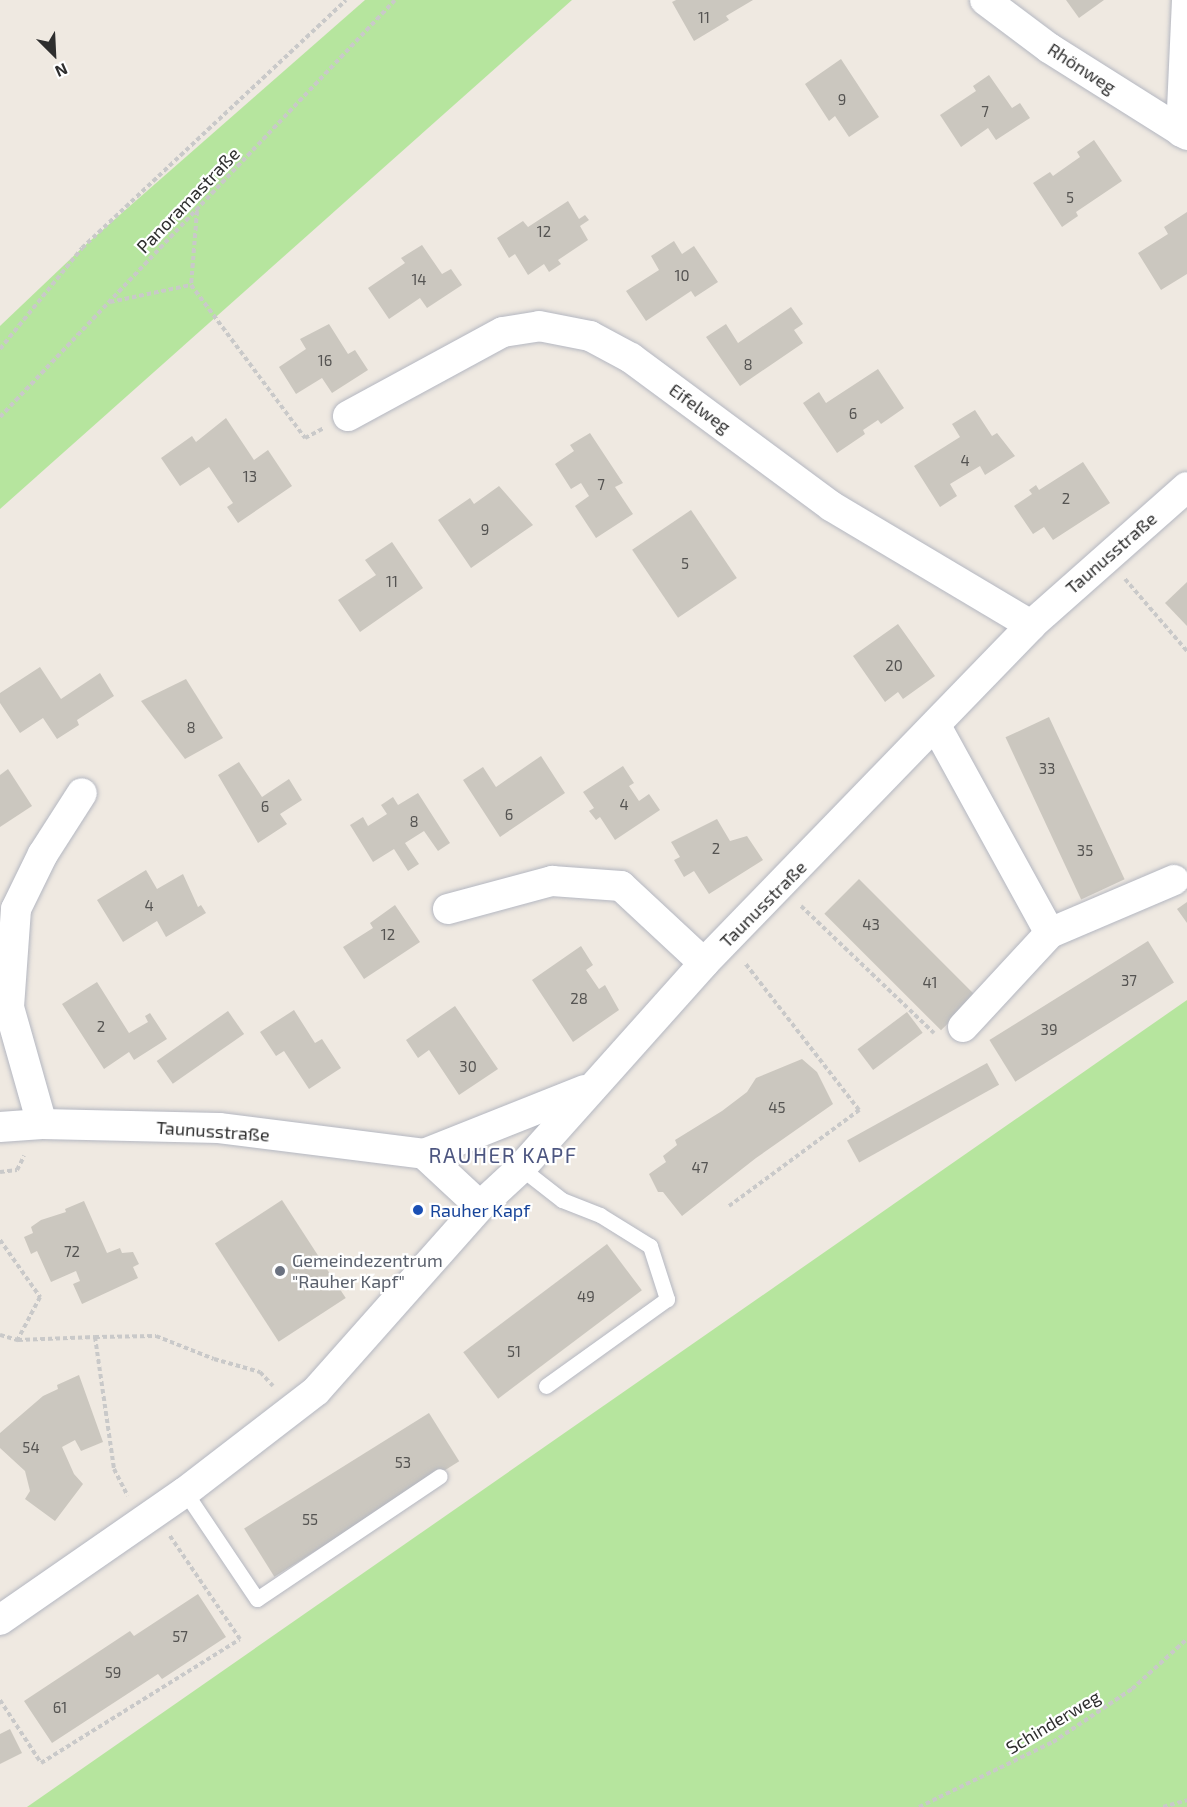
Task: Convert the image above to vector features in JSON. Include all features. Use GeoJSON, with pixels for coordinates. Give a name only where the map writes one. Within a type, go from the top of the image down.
{"type":"FeatureCollection","features":[{"type":"Feature","properties":{"kind":"street","name":"Rhönweg"},"geometry":{"type":"LineString","coordinates":[[985,0],[1048,48],[1184,133]]}},
{"type":"Feature","properties":{"kind":"street","name":"Rhönweg"},"geometry":{"type":"LineString","coordinates":[[1184,133],[1187,0]]}},
{"type":"Feature","properties":{"kind":"street","name":"Eifelweg"},"geometry":{"type":"LineString","coordinates":[[348,416],[503,332],[539,326],[590,336],[631,358],[831,506],[1031,625]]}},
{"type":"Feature","properties":{"kind":"street","name":"Taunusstraße"},"geometry":{"type":"LineString","coordinates":[[0,1620],[185,1492],[316,1391],[480,1206],[521,1168],[704,963],[781,887],[1031,625],[1106,555],[1187,487]]}},
{"type":"Feature","properties":{"kind":"street"},"geometry":{"type":"LineString","coordinates":[[936,726],[1050,933]]}},
{"type":"Feature","properties":{"kind":"street"},"geometry":{"type":"LineString","coordinates":[[42,1124],[9,1007],[16,909],[43,854],[82,793]]}},
{"type":"Feature","properties":{"kind":"street"},"geometry":{"type":"LineString","coordinates":[[963,1027],[1050,933],[1174,880]]}},
{"type":"Feature","properties":{"kind":"street"},"geometry":{"type":"LineString","coordinates":[[448,909],[552,881],[621,886],[704,963]]}},
{"type":"Feature","properties":{"kind":"street","name":"Taunusstraße"},"geometry":{"type":"LineString","coordinates":[[0,1127],[42,1124],[219,1128],[424,1154],[593,1086]]}},
{"type":"Feature","properties":{"kind":"street"},"geometry":{"type":"LineString","coordinates":[[424,1154],[480,1206]]}},
{"type":"Feature","properties":{"kind":"lane"},"geometry":{"type":"LineString","coordinates":[[521,1168],[562,1200],[600,1215],[650,1246],[667,1299],[546,1386]]}},
{"type":"Feature","properties":{"kind":"lane"},"geometry":{"type":"LineString","coordinates":[[185,1492],[257,1599],[440,1476]]}},
{"type":"Feature","properties":{"kind":"path"},"geometry":{"type":"LineString","coordinates":[[0,349],[82,248],[346,0]]}},
{"type":"Feature","properties":{"kind":"path","name":"Panoramastraße"},"geometry":{"type":"LineString","coordinates":[[0,417],[395,0]]}},
{"type":"Feature","properties":{"kind":"path"},"geometry":{"type":"LineString","coordinates":[[197,211],[191,285],[305,438],[348,416]]}},
{"type":"Feature","properties":{"kind":"path"},"geometry":{"type":"LineString","coordinates":[[109,302],[191,285]]}},
{"type":"Feature","properties":{"kind":"path"},"geometry":{"type":"LineString","coordinates":[[1106,555],[1148,610],[1187,651]]}},
{"type":"Feature","properties":{"kind":"path"},"geometry":{"type":"LineString","coordinates":[[781,887],[917,1016]]}},
{"type":"Feature","properties":{"kind":"path"},"geometry":{"type":"LineString","coordinates":[[727,940],[859,1110],[729,1206]]}},
{"type":"Feature","properties":{"kind":"path"},"geometry":{"type":"LineString","coordinates":[[0,1240],[40,1297],[18,1340]]}},
{"type":"Feature","properties":{"kind":"path"},"geometry":{"type":"LineString","coordinates":[[0,1335],[18,1340],[156,1336],[214,1359],[260,1372],[295,1408]]}},
{"type":"Feature","properties":{"kind":"path"},"geometry":{"type":"LineString","coordinates":[[0,1700],[41,1763],[240,1640],[114,1469],[95,1337]]}},
{"type":"Feature","properties":{"kind":"path","name":"Schinderweg"},"geometry":{"type":"LineString","coordinates":[[919,1807],[1053,1742],[1132,1689],[1187,1639]]}},
{"type":"Feature","properties":{"kind":"path"},"geometry":{"type":"LineString","coordinates":[[1163,1807],[1187,1800]]}},
{"type":"Feature","properties":{"kind":"green space"},"geometry":{"type":"Polygon","coordinates":[[[365,0],[572,0],[0,509],[0,326],[82,248],[365,0]]]}},
{"type":"Feature","properties":{"kind":"green space"},"geometry":{"type":"Polygon","coordinates":[[[1187,1000],[1187,1807],[27,1807],[1187,1000]]]}},
{"type":"Feature","properties":{"kind":"building"},"geometry":{"type":"Polygon","coordinates":[[[676,0],[753,0],[726,16],[729,20],[694,41],[672,2],[676,0]]]}},
{"type":"Feature","properties":{"kind":"building"},"geometry":{"type":"Polygon","coordinates":[[[1066,0],[1104,0],[1079,18],[1066,0]]]}},
{"type":"Feature","properties":{"kind":"building"},"geometry":{"type":"Polygon","coordinates":[[[841,59],[879,117],[849,137],[835,116],[829,121],[805,84],[841,59]]]}},
{"type":"Feature","properties":{"kind":"building"},"geometry":{"type":"Polygon","coordinates":[[[989,75],[1012,108],[1020,103],[1030,118],[996,140],[988,128],[961,147],[940,115],[976,91],[973,86],[989,75]]]}},
{"type":"Feature","properties":{"kind":"building"},"geometry":{"type":"Polygon","coordinates":[[[1094,140],[1122,181],[1076,212],[1078,216],[1062,227],[1033,183],[1050,172],[1053,176],[1080,157],[1077,152],[1094,140]]]}},
{"type":"Feature","properties":{"kind":"building"},"geometry":{"type":"Polygon","coordinates":[[[568,201],[579,219],[585,215],[589,220],[580,226],[588,240],[558,260],[561,264],[549,272],[544,264],[528,275],[515,254],[509,258],[497,238],[523,221],[528,227],[568,201]]]}},
{"type":"Feature","properties":{"kind":"building"},"geometry":{"type":"Polygon","coordinates":[[[1187,212],[1187,274],[1161,290],[1138,253],[1168,234],[1164,227],[1187,212]]]}},
{"type":"Feature","properties":{"kind":"building"},"geometry":{"type":"Polygon","coordinates":[[[674,241],[682,254],[694,246],[718,282],[695,297],[691,291],[646,321],[626,291],[659,270],[651,256],[674,241]]]}},
{"type":"Feature","properties":{"kind":"building"},"geometry":{"type":"Polygon","coordinates":[[[422,245],[442,274],[451,269],[462,285],[427,308],[420,298],[389,319],[368,288],[405,263],[401,258],[422,245]]]}},
{"type":"Feature","properties":{"kind":"building"},"geometry":{"type":"Polygon","coordinates":[[[791,307],[803,324],[794,330],[803,343],[740,386],[706,337],[726,324],[738,343],[791,307]]]}},
{"type":"Feature","properties":{"kind":"building"},"geometry":{"type":"Polygon","coordinates":[[[329,324],[348,354],[355,350],[368,370],[332,393],[322,378],[296,394],[279,367],[306,349],[300,339],[329,324]]]}},
{"type":"Feature","properties":{"kind":"building"},"geometry":{"type":"Polygon","coordinates":[[[878,369],[904,408],[881,424],[878,420],[863,430],[865,434],[837,453],[803,403],[819,392],[826,403],[878,369]]]}},
{"type":"Feature","properties":{"kind":"building"},"geometry":{"type":"Polygon","coordinates":[[[975,410],[992,436],[997,433],[1015,456],[985,475],[980,466],[950,484],[957,496],[940,507],[914,466],[960,437],[952,424],[975,410]]]}},
{"type":"Feature","properties":{"kind":"building"},"geometry":{"type":"Polygon","coordinates":[[[226,418],[254,460],[268,450],[292,486],[238,523],[227,507],[233,503],[209,467],[180,486],[161,458],[192,436],[196,442],[226,418]]]}},
{"type":"Feature","properties":{"kind":"building"},"geometry":{"type":"Polygon","coordinates":[[[590,433],[623,483],[615,487],[633,514],[596,538],[575,506],[589,496],[581,483],[571,489],[555,464],[574,451],[570,445],[590,433]]]}},
{"type":"Feature","properties":{"kind":"building"},"geometry":{"type":"Polygon","coordinates":[[[1083,462],[1110,503],[1053,540],[1044,527],[1033,534],[1014,506],[1032,494],[1029,490],[1036,485],[1039,490],[1083,462]]]}},
{"type":"Feature","properties":{"kind":"building"},"geometry":{"type":"Polygon","coordinates":[[[499,486],[533,525],[471,568],[438,520],[470,498],[474,504],[499,486]]]}},
{"type":"Feature","properties":{"kind":"building"},"geometry":{"type":"Polygon","coordinates":[[[691,510],[737,578],[678,618],[632,550],[691,510]]]}},
{"type":"Feature","properties":{"kind":"building"},"geometry":{"type":"Polygon","coordinates":[[[392,542],[423,588],[360,632],[338,600],[376,575],[365,560],[392,542]]]}},
{"type":"Feature","properties":{"kind":"building"},"geometry":{"type":"Polygon","coordinates":[[[1187,582],[1187,626],[1165,603],[1187,582]]]}},
{"type":"Feature","properties":{"kind":"building"},"geometry":{"type":"Polygon","coordinates":[[[898,624],[935,676],[903,699],[898,692],[885,702],[853,656],[898,624]]]}},
{"type":"Feature","properties":{"kind":"building"},"geometry":{"type":"Polygon","coordinates":[[[40,667],[61,699],[100,673],[114,696],[77,720],[79,725],[57,739],[43,718],[20,733],[0,703],[0,693],[40,667]]]}},
{"type":"Feature","properties":{"kind":"building"},"geometry":{"type":"Polygon","coordinates":[[[186,679],[223,738],[185,759],[141,701],[186,679]]]}},
{"type":"Feature","properties":{"kind":"building"},"geometry":{"type":"Polygon","coordinates":[[[1049,717],[1125,879],[1081,900],[1005,737],[1049,717]]]}},
{"type":"Feature","properties":{"kind":"building"},"geometry":{"type":"Polygon","coordinates":[[[541,756],[565,793],[500,837],[463,780],[483,767],[496,787],[541,756]]]}},
{"type":"Feature","properties":{"kind":"building"},"geometry":{"type":"Polygon","coordinates":[[[239,762],[262,797],[289,779],[302,800],[280,814],[287,824],[258,843],[218,775],[239,762]]]}},
{"type":"Feature","properties":{"kind":"building"},"geometry":{"type":"Polygon","coordinates":[[[623,766],[634,783],[629,786],[639,801],[649,794],[660,810],[615,840],[600,817],[596,820],[589,811],[594,808],[583,792],[623,766]]]}},
{"type":"Feature","properties":{"kind":"building"},"geometry":{"type":"Polygon","coordinates":[[[8,769],[32,806],[0,827],[0,775],[8,769]]]}},
{"type":"Feature","properties":{"kind":"building"},"geometry":{"type":"Polygon","coordinates":[[[418,793],[450,843],[438,851],[424,831],[405,843],[419,864],[408,871],[394,849],[373,862],[350,825],[363,817],[368,826],[387,814],[381,805],[393,797],[398,805],[418,793]]]}},
{"type":"Feature","properties":{"kind":"building"},"geometry":{"type":"Polygon","coordinates":[[[717,819],[730,841],[747,836],[763,860],[709,894],[694,871],[684,877],[674,860],[680,857],[671,842],[717,819]]]}},
{"type":"Feature","properties":{"kind":"building"},"geometry":{"type":"Polygon","coordinates":[[[146,870],[157,889],[183,874],[198,907],[201,905],[206,913],[166,937],[157,921],[123,942],[97,900],[146,870]]]}},
{"type":"Feature","properties":{"kind":"building"},"geometry":{"type":"Polygon","coordinates":[[[859,879],[976,996],[941,1030],[824,914],[859,879]]]}},
{"type":"Feature","properties":{"kind":"building"},"geometry":{"type":"Polygon","coordinates":[[[1187,902],[1187,923],[1177,909],[1187,902]]]}},
{"type":"Feature","properties":{"kind":"building"},"geometry":{"type":"Polygon","coordinates":[[[395,905],[420,942],[364,979],[343,947],[373,928],[370,923],[395,905]]]}},
{"type":"Feature","properties":{"kind":"building"},"geometry":{"type":"Polygon","coordinates":[[[1148,941],[1174,983],[1015,1082],[989,1040],[1148,941]]]}},
{"type":"Feature","properties":{"kind":"building"},"geometry":{"type":"Polygon","coordinates":[[[581,946],[593,965],[586,970],[599,989],[605,985],[619,1010],[573,1042],[532,980],[581,946]]]}},
{"type":"Feature","properties":{"kind":"building"},"geometry":{"type":"Polygon","coordinates":[[[97,982],[129,1033],[148,1022],[145,1016],[150,1013],[167,1039],[134,1060],[129,1052],[104,1069],[62,1004],[97,982]]]}},
{"type":"Feature","properties":{"kind":"building"},"geometry":{"type":"Polygon","coordinates":[[[455,1006],[498,1069],[459,1095],[429,1050],[418,1058],[406,1040],[455,1006]]]}},
{"type":"Feature","properties":{"kind":"building"},"geometry":{"type":"Polygon","coordinates":[[[294,1010],[315,1043],[322,1039],[341,1068],[309,1089],[284,1051],[276,1056],[260,1032],[294,1010]]]}},
{"type":"Feature","properties":{"kind":"building"},"geometry":{"type":"Polygon","coordinates":[[[228,1011],[244,1034],[173,1084],[157,1061],[228,1011]]]}},
{"type":"Feature","properties":{"kind":"building"},"geometry":{"type":"Polygon","coordinates":[[[907,1012],[923,1033],[873,1070],[857,1049],[907,1012]]]}},
{"type":"Feature","properties":{"kind":"building"},"geometry":{"type":"Polygon","coordinates":[[[802,1059],[817,1072],[833,1104],[756,1158],[682,1216],[663,1192],[658,1192],[649,1174],[666,1162],[663,1156],[677,1145],[675,1140],[722,1111],[747,1092],[756,1078],[802,1059]]]}},
{"type":"Feature","properties":{"kind":"building"},"geometry":{"type":"Polygon","coordinates":[[[987,1063],[999,1085],[859,1162],[847,1141],[987,1063]]]}},
{"type":"Feature","properties":{"kind":"building","name":"Gemeindezentrum \"Rauher Kapf\""},"geometry":{"type":"Polygon","coordinates":[[[282,1200],[346,1298],[279,1342],[215,1244],[282,1200]]]}},
{"type":"Feature","properties":{"kind":"building"},"geometry":{"type":"Polygon","coordinates":[[[84,1201],[107,1253],[120,1248],[122,1253],[133,1252],[139,1264],[133,1267],[138,1278],[82,1304],[73,1284],[80,1281],[76,1271],[51,1282],[37,1251],[31,1254],[24,1237],[33,1233],[31,1227],[41,1220],[66,1212],[65,1209],[84,1201]]]}},
{"type":"Feature","properties":{"kind":"building"},"geometry":{"type":"Polygon","coordinates":[[[607,1244],[642,1290],[498,1399],[463,1352],[607,1244]]]}},
{"type":"Feature","properties":{"kind":"building"},"geometry":{"type":"Polygon","coordinates":[[[79,1375],[103,1442],[81,1451],[75,1440],[62,1447],[74,1474],[83,1484],[55,1521],[25,1499],[30,1491],[25,1471],[0,1448],[0,1433],[43,1396],[58,1389],[57,1385],[79,1375]]]}},
{"type":"Feature","properties":{"kind":"building"},"geometry":{"type":"Polygon","coordinates":[[[429,1413],[459,1461],[274,1577],[244,1529],[429,1413]]]}},
{"type":"Feature","properties":{"kind":"building"},"geometry":{"type":"Polygon","coordinates":[[[198,1594],[226,1637],[162,1679],[158,1674],[52,1743],[24,1701],[130,1631],[134,1636],[198,1594]]]}},
{"type":"Feature","properties":{"kind":"building"},"geometry":{"type":"Polygon","coordinates":[[[10,1729],[22,1753],[0,1764],[0,1734],[10,1729]]]}},
{"type":"Feature","properties":{"kind":"place","name":"Rauher Kapf"},"geometry":{"type":"Point","coordinates":[418,1210]}},
{"type":"Feature","properties":{"kind":"place","name":"Gemeindezentrum \"Rauher Kapf\""},"geometry":{"type":"Point","coordinates":[280,1271]}},
{"type":"Feature","properties":{"kind":"district","name":"RAUHER KAPF"},"geometry":{"type":"Point","coordinates":[503,1155]}}]}
